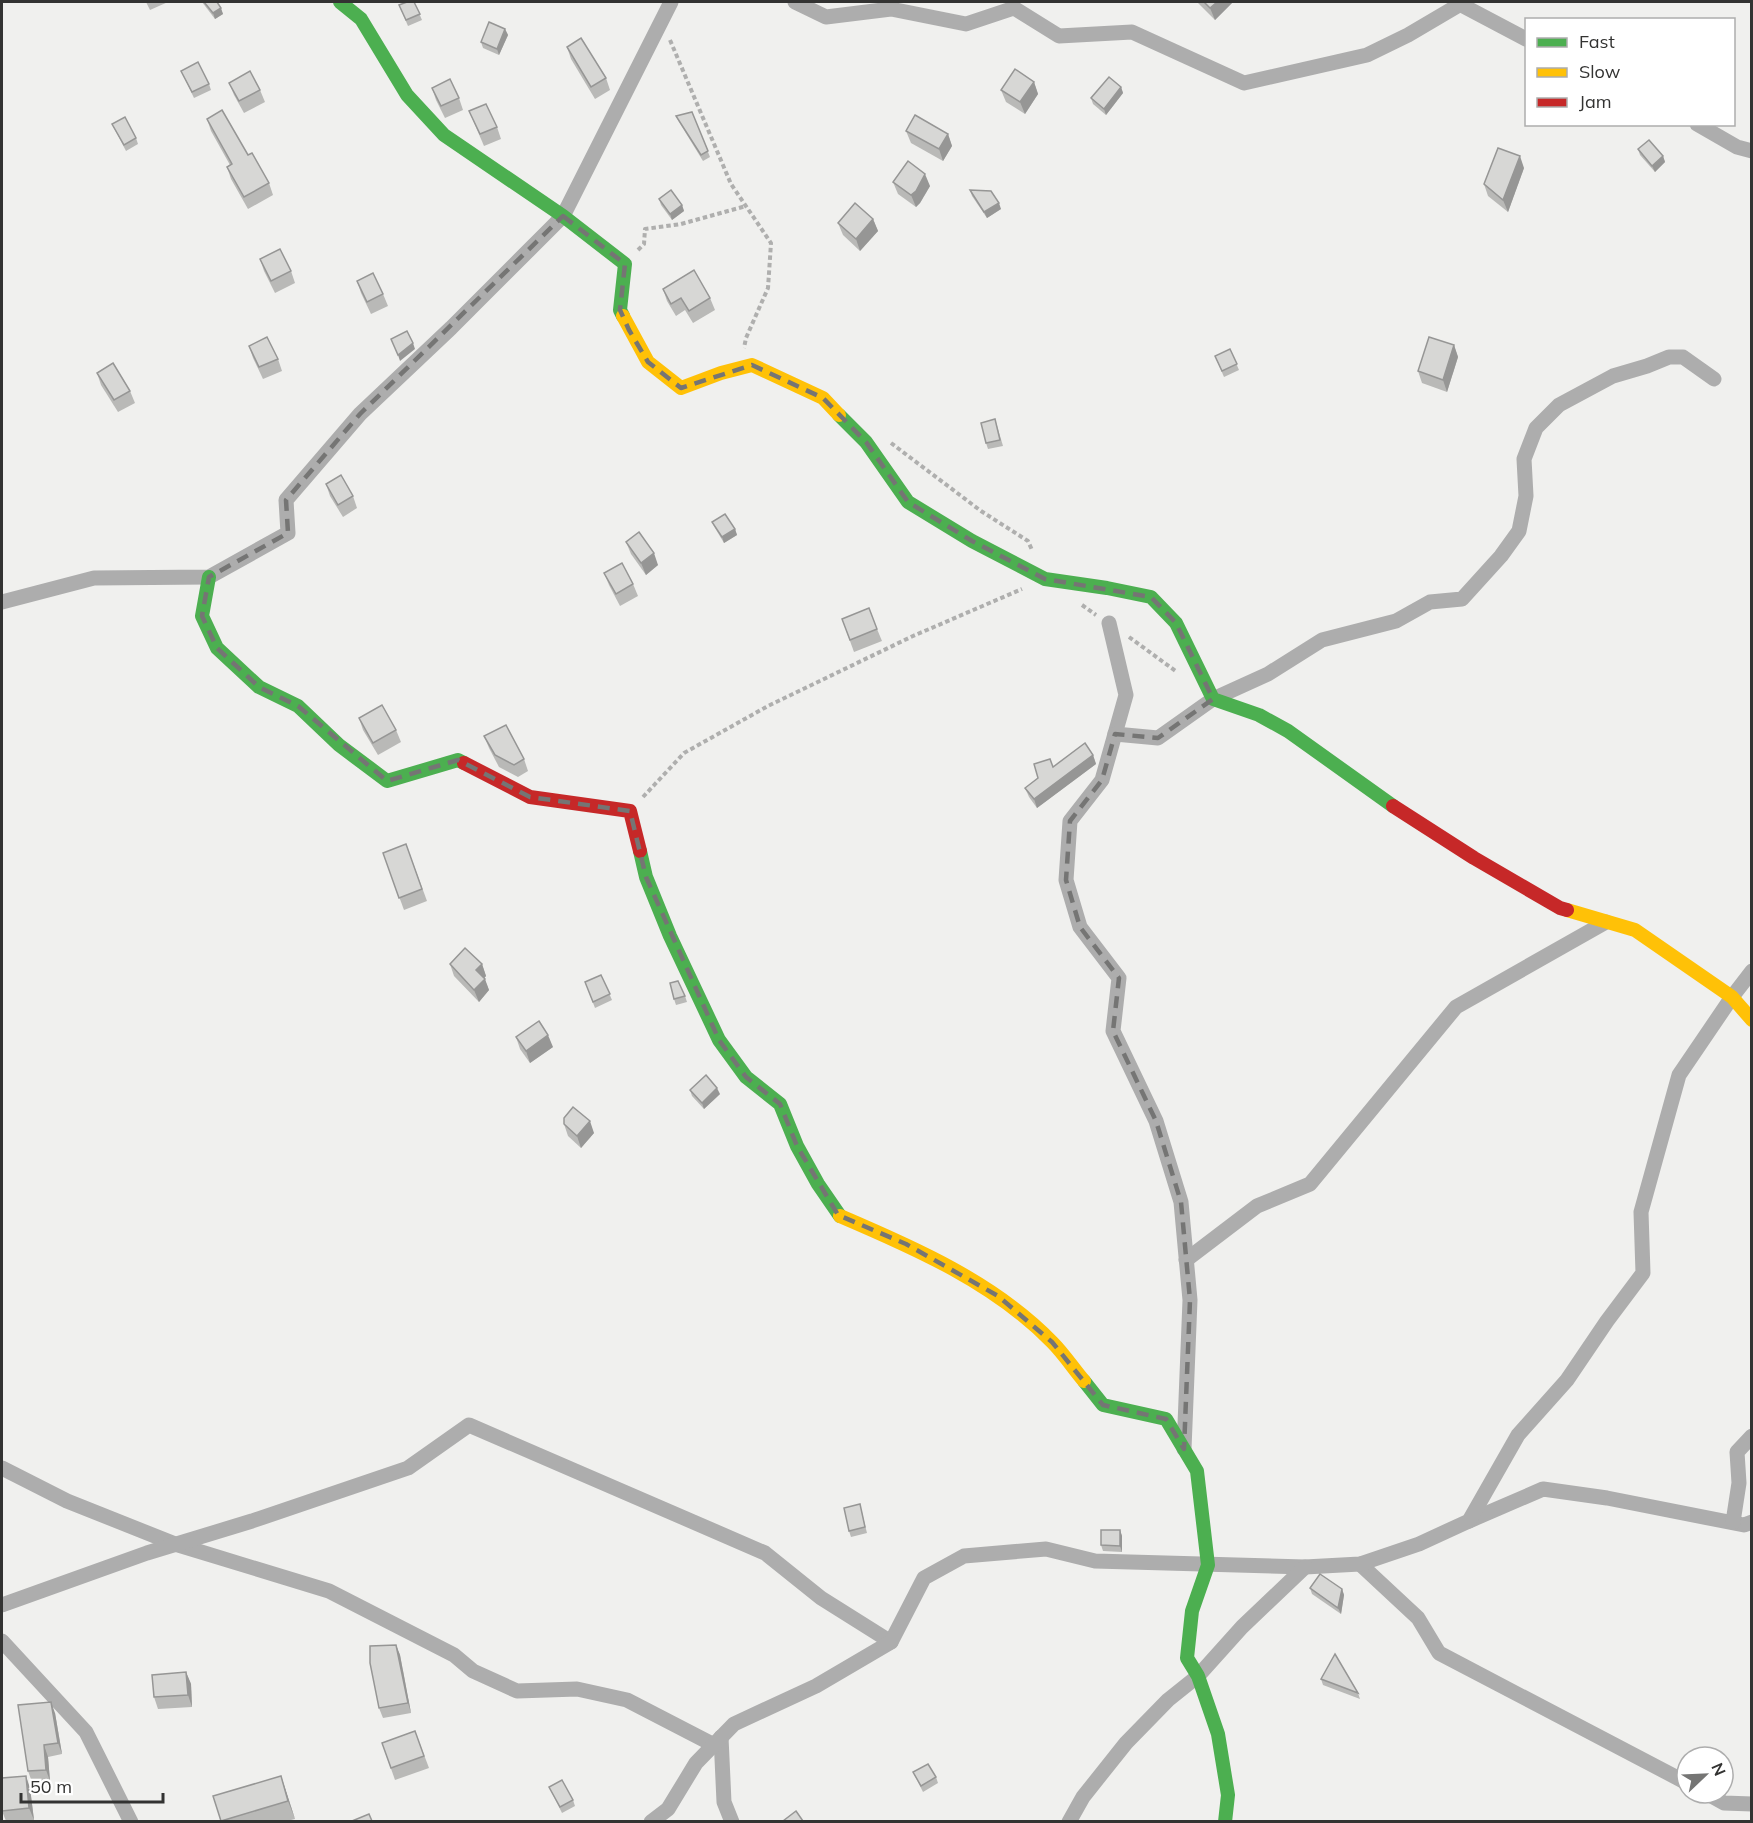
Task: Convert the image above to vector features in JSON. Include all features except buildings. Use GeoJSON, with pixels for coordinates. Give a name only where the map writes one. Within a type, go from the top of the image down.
{"type":"FeatureCollection","features":[{"type":"Feature","properties":{"kind":"street"},"geometry":{"type":"LineString","coordinates":[[340,2],[361,18],[407,95],[444,135],[563,216],[625,264],[620,310],[629,330],[648,362],[681,387],[752,365],[823,398],[866,442],[908,502],[972,541],[1045,579],[1151,597],[1176,623],[1213,699],[1259,715],[1288,731],[1384,800],[1474,858],[1560,908],[1635,930],[1732,997],[1752,1020]]}},
{"type":"Feature","properties":{"kind":"street"},"geometry":{"type":"LineString","coordinates":[[2,602],[94,578],[209,577],[288,533],[286,500],[345,431],[563,216],[671,2]]}},
{"type":"Feature","properties":{"kind":"street"},"geometry":{"type":"LineString","coordinates":[[795,2],[826,16],[891,9],[966,24],[1014,8],[1059,36],[1132,32],[1244,83],[1367,55],[1408,35],[1460,2],[1525,38]]}},
{"type":"Feature","properties":{"kind":"street"},"geometry":{"type":"LineString","coordinates":[[1700,126],[1737,147],[1752,150]]}},
{"type":"Feature","properties":{"kind":"street"},"geometry":{"type":"LineString","coordinates":[[1115,734],[1158,738],[1213,699],[1269,674],[1322,640],[1396,621],[1430,602],[1462,599],[1501,556],[1519,531],[1526,496],[1524,459],[1536,428],[1559,405],[1613,376],[1669,357],[1683,357],[1714,379]]}},
{"type":"Feature","properties":{"kind":"street"},"geometry":{"type":"LineString","coordinates":[[209,577],[202,616],[217,648],[259,687],[298,706],[339,744],[387,781],[458,760],[530,797],[630,811],[646,877],[670,936],[720,1040],[746,1077],[780,1104],[797,1146],[838,1215],[906,1244],[998,1296],[1052,1342],[1103,1405],[1166,1419],[1197,1472],[1208,1564],[1192,1611],[1187,1658],[1198,1676],[1218,1734],[1228,1795],[1225,1821]]}},
{"type":"Feature","properties":{"kind":"street"},"geometry":{"type":"LineString","coordinates":[[1109,623],[1126,695],[1102,780],[1070,821],[1066,880],[1080,927],[1119,978],[1113,1031],[1156,1121],[1180,1202],[1190,1300],[1184,1449]]}},
{"type":"Feature","properties":{"kind":"street"},"geometry":{"type":"LineString","coordinates":[[1186,1260],[1257,1206],[1310,1184],[1456,1007],[1606,921]]}},
{"type":"Feature","properties":{"kind":"street"},"geometry":{"type":"LineString","coordinates":[[1469,1521],[1518,1435],[1567,1380],[1643,1273],[1641,1212],[1679,1075],[1752,971]]}},
{"type":"Feature","properties":{"kind":"street"},"geometry":{"type":"LineString","coordinates":[[2,1605],[175,1544],[408,1468],[469,1425],[765,1553],[822,1598],[891,1642]]}},
{"type":"Feature","properties":{"kind":"street"},"geometry":{"type":"LineString","coordinates":[[1733,1522],[1739,1483],[1737,1452],[1752,1436]]}},
{"type":"Feature","properties":{"kind":"street"},"geometry":{"type":"LineString","coordinates":[[2,1468],[67,1502],[175,1544],[329,1591],[454,1655],[473,1671],[517,1691],[577,1689],[627,1701],[718,1741]]}},
{"type":"Feature","properties":{"kind":"street"},"geometry":{"type":"LineString","coordinates":[[651,1821],[668,1809],[696,1763],[734,1724],[816,1686],[891,1642],[924,1578],[964,1556],[1046,1549],[1095,1561],[1305,1567],[1360,1564],[1419,1544],[1543,1490],[1607,1498],[1744,1525],[1752,1522]]}},
{"type":"Feature","properties":{"kind":"street"},"geometry":{"type":"LineString","coordinates":[[1360,1564],[1418,1618],[1439,1653],[1675,1777]]}},
{"type":"Feature","properties":{"kind":"street"},"geometry":{"type":"LineString","coordinates":[[1069,1821],[1083,1797],[1126,1743],[1168,1700],[1198,1676],[1242,1627],[1305,1567]]}},
{"type":"Feature","properties":{"kind":"street"},"geometry":{"type":"LineString","coordinates":[[2,1641],[86,1732],[131,1821]]}},
{"type":"Feature","properties":{"kind":"street"},"geometry":{"type":"LineString","coordinates":[[718,1741],[724,1802],[732,1821]]}},
{"type":"Feature","properties":{"kind":"street"},"geometry":{"type":"LineString","coordinates":[[1735,1803],[1752,1804]]}},
{"type":"Feature","properties":{"kind":"path"},"geometry":{"type":"LineString","coordinates":[[662,20],[731,184],[771,243],[768,288],[746,338],[741,368]]}},
{"type":"Feature","properties":{"kind":"path"},"geometry":{"type":"LineString","coordinates":[[625,264],[644,244],[645,229],[681,224],[746,206]]}},
{"type":"Feature","properties":{"kind":"path"},"geometry":{"type":"LineString","coordinates":[[630,811],[684,753],[768,706],[914,636],[1045,579],[1028,541],[981,511],[889,441]]}},
{"type":"Feature","properties":{"kind":"path"},"geometry":{"type":"LineString","coordinates":[[1081,604],[1186,679]]}},
{"type":"Feature","properties":{"kind":"highlighted area"},"geometry":{"type":"Polygon","coordinates":[[[563,216],[625,264],[620,310],[629,330],[648,362],[681,388],[752,365],[823,398],[866,442],[908,502],[972,541],[1045,579],[1151,597],[1176,623],[1213,699],[1158,738],[1115,734],[1102,780],[1070,821],[1066,880],[1080,927],[1119,978],[1113,1031],[1156,1121],[1181,1202],[1190,1300],[1184,1449],[1166,1419],[1103,1405],[1052,1342],[998,1296],[906,1244],[838,1215],[797,1146],[780,1104],[746,1077],[719,1040],[646,877],[630,811],[530,797],[458,760],[387,781],[298,706],[259,687],[217,648],[202,616],[209,577],[288,533],[286,500],[360,414],[563,216]]]}},
{"type":"Feature","properties":{"kind":"traffic: fast"},"geometry":{"type":"LineString","coordinates":[[340,2],[361,19],[407,95],[444,135],[563,216],[625,264],[620,310],[623,316]]}},
{"type":"Feature","properties":{"kind":"traffic: fast"},"geometry":{"type":"LineString","coordinates":[[839,415],[866,442],[908,502],[972,541],[1045,579],[1151,597],[1176,623],[1213,699],[1259,715],[1288,731],[1393,806]]}},
{"type":"Feature","properties":{"kind":"traffic: fast"},"geometry":{"type":"LineString","coordinates":[[209,577],[202,616],[217,648],[259,687],[298,706],[339,745],[387,781],[458,760],[464,763]]}},
{"type":"Feature","properties":{"kind":"traffic: fast"},"geometry":{"type":"LineString","coordinates":[[640,851],[646,877],[670,936],[719,1040],[746,1077],[780,1104],[797,1146],[818,1184],[840,1216]]}},
{"type":"Feature","properties":{"kind":"traffic: fast"},"geometry":{"type":"LineString","coordinates":[[1084,1381],[1103,1405],[1166,1419],[1197,1471],[1208,1565],[1192,1611],[1187,1658],[1198,1676],[1218,1734],[1228,1795],[1225,1822]]}},
{"type":"Feature","properties":{"kind":"traffic: slow"},"geometry":{"type":"LineString","coordinates":[[623,316],[648,362],[681,388],[721,373],[752,365],[823,398],[839,415]]}},
{"type":"Feature","properties":{"kind":"traffic: slow"},"geometry":{"type":"LineString","coordinates":[[1567,910],[1635,930],[1732,997],[1752,1020]]}},
{"type":"Feature","properties":{"kind":"traffic: slow"},"geometry":{"type":"LineString","coordinates":[[840,1216],[925,1254],[980,1285],[1030,1321],[1061,1351],[1084,1381]]}},
{"type":"Feature","properties":{"kind":"traffic: jam"},"geometry":{"type":"LineString","coordinates":[[464,763],[530,797],[630,811],[640,851]]}},
{"type":"Feature","properties":{"kind":"traffic: jam"},"geometry":{"type":"LineString","coordinates":[[1393,806],[1474,858],[1567,910]]}}]}
